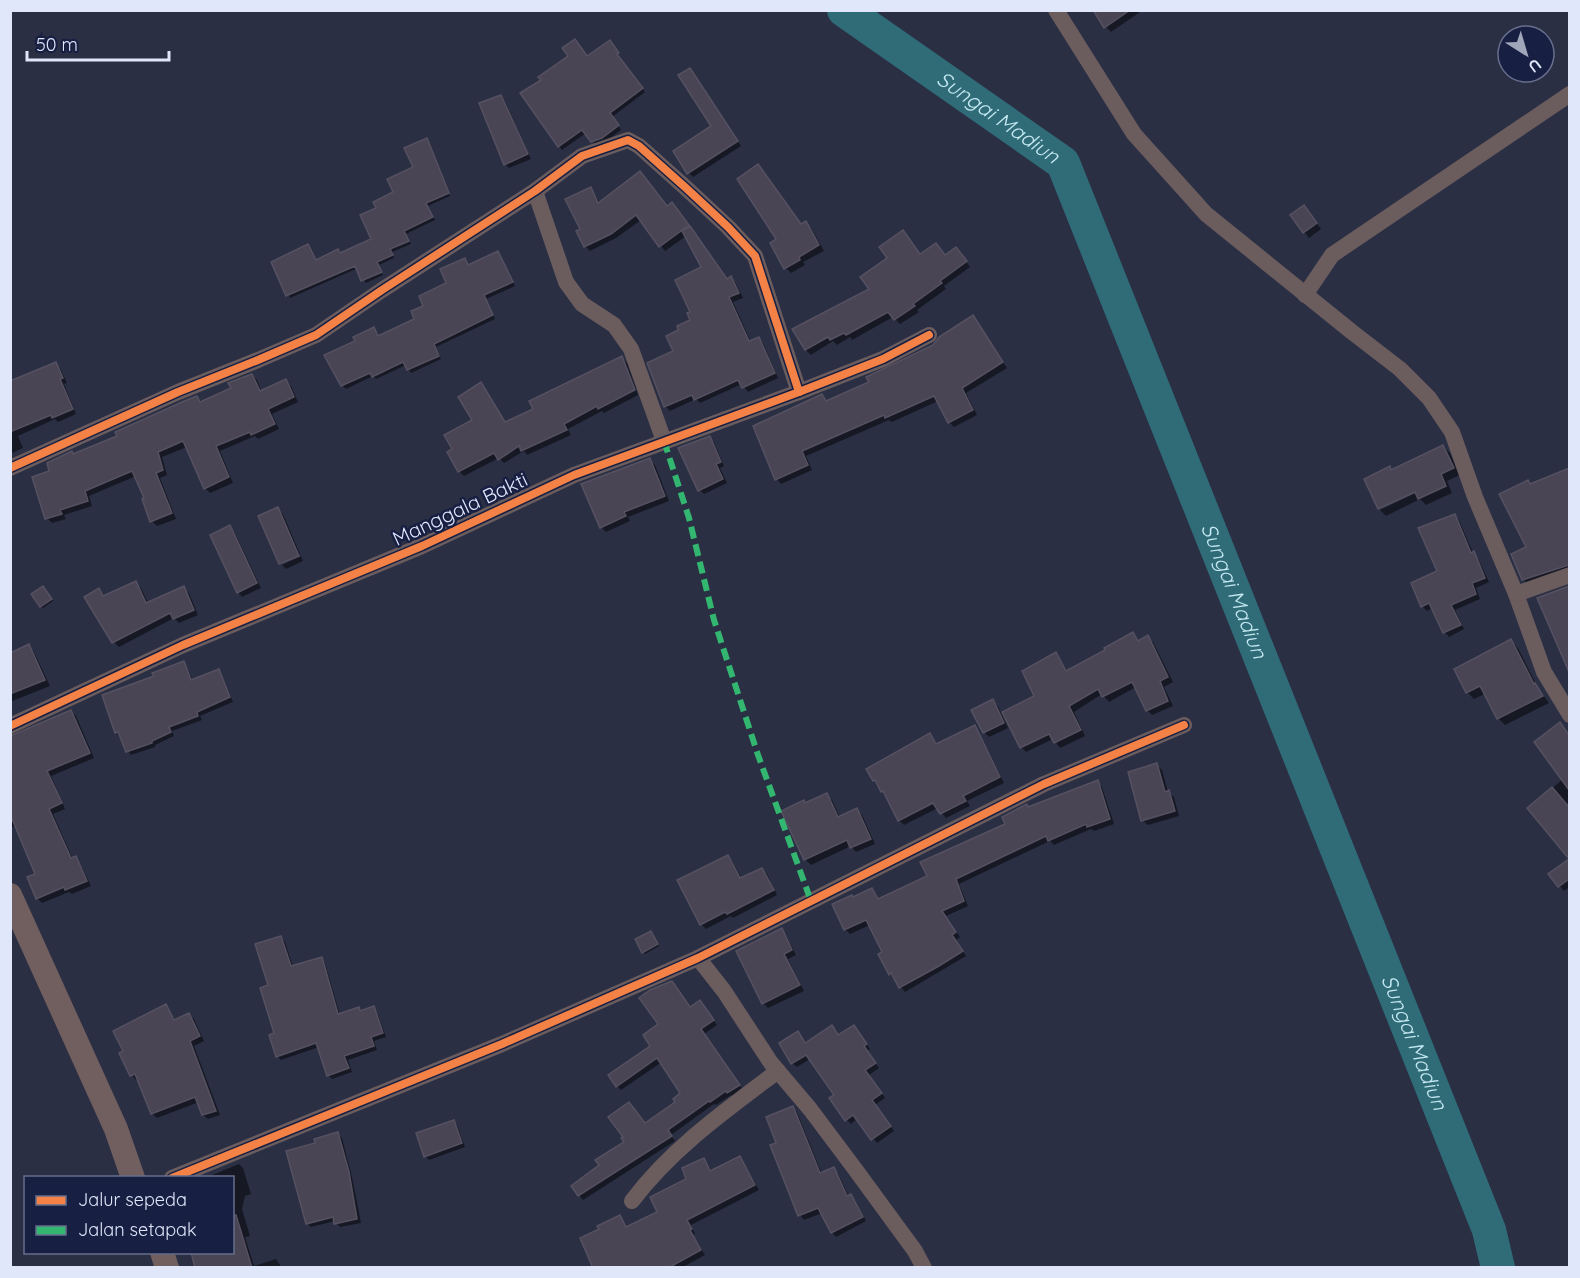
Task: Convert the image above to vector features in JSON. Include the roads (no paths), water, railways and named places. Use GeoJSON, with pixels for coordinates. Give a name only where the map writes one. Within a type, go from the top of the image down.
{"type":"FeatureCollection","features":[{"type":"Feature","properties":{"kind":"street"},"geometry":{"type":"LineString","coordinates":[[1056,10],[1134,134],[1206,214],[1400,369],[1429,398],[1452,432],[1474,497],[1516,594],[1544,672],[1569,715]]}},
{"type":"Feature","properties":{"kind":"street"},"geometry":{"type":"LineString","coordinates":[[1305,295],[1332,255],[1569,94]]}},
{"type":"Feature","properties":{"kind":"street"},"geometry":{"type":"LineString","coordinates":[[10,468],[178,392],[316,335],[535,191],[582,156],[628,140],[639,146],[728,227],[755,256],[799,392]]}},
{"type":"Feature","properties":{"kind":"street"},"geometry":{"type":"LineString","coordinates":[[535,191],[567,282],[582,304],[614,325],[632,349],[664,441]]}},
{"type":"Feature","properties":{"kind":"street","name":"Manggala Bakti"},"geometry":{"type":"LineString","coordinates":[[10,726],[183,645],[422,546],[574,475],[883,359],[929,335]]}},
{"type":"Feature","properties":{"kind":"street"},"geometry":{"type":"LineString","coordinates":[[1516,594],[1569,575]]}},
{"type":"Feature","properties":{"kind":"street"},"geometry":{"type":"LineString","coordinates":[[177,1176],[502,1044],[698,958],[1044,784],[1184,725]]}},
{"type":"Feature","properties":{"kind":"street"},"geometry":{"type":"LineString","coordinates":[[10,896],[116,1129],[132,1176]]}},
{"type":"Feature","properties":{"kind":"street"},"geometry":{"type":"LineString","coordinates":[[698,958],[724,991],[778,1071],[855,1169],[924,1268]]}},
{"type":"Feature","properties":{"kind":"street"},"geometry":{"type":"LineString","coordinates":[[632,1201],[648,1179],[705,1126],[778,1071]]}},
{"type":"Feature","properties":{"kind":"waterway","name":"Sungai Madiun"},"geometry":{"type":"LineString","coordinates":[[844,10],[1063,163],[1489,1230],[1498,1268]]}}]}
